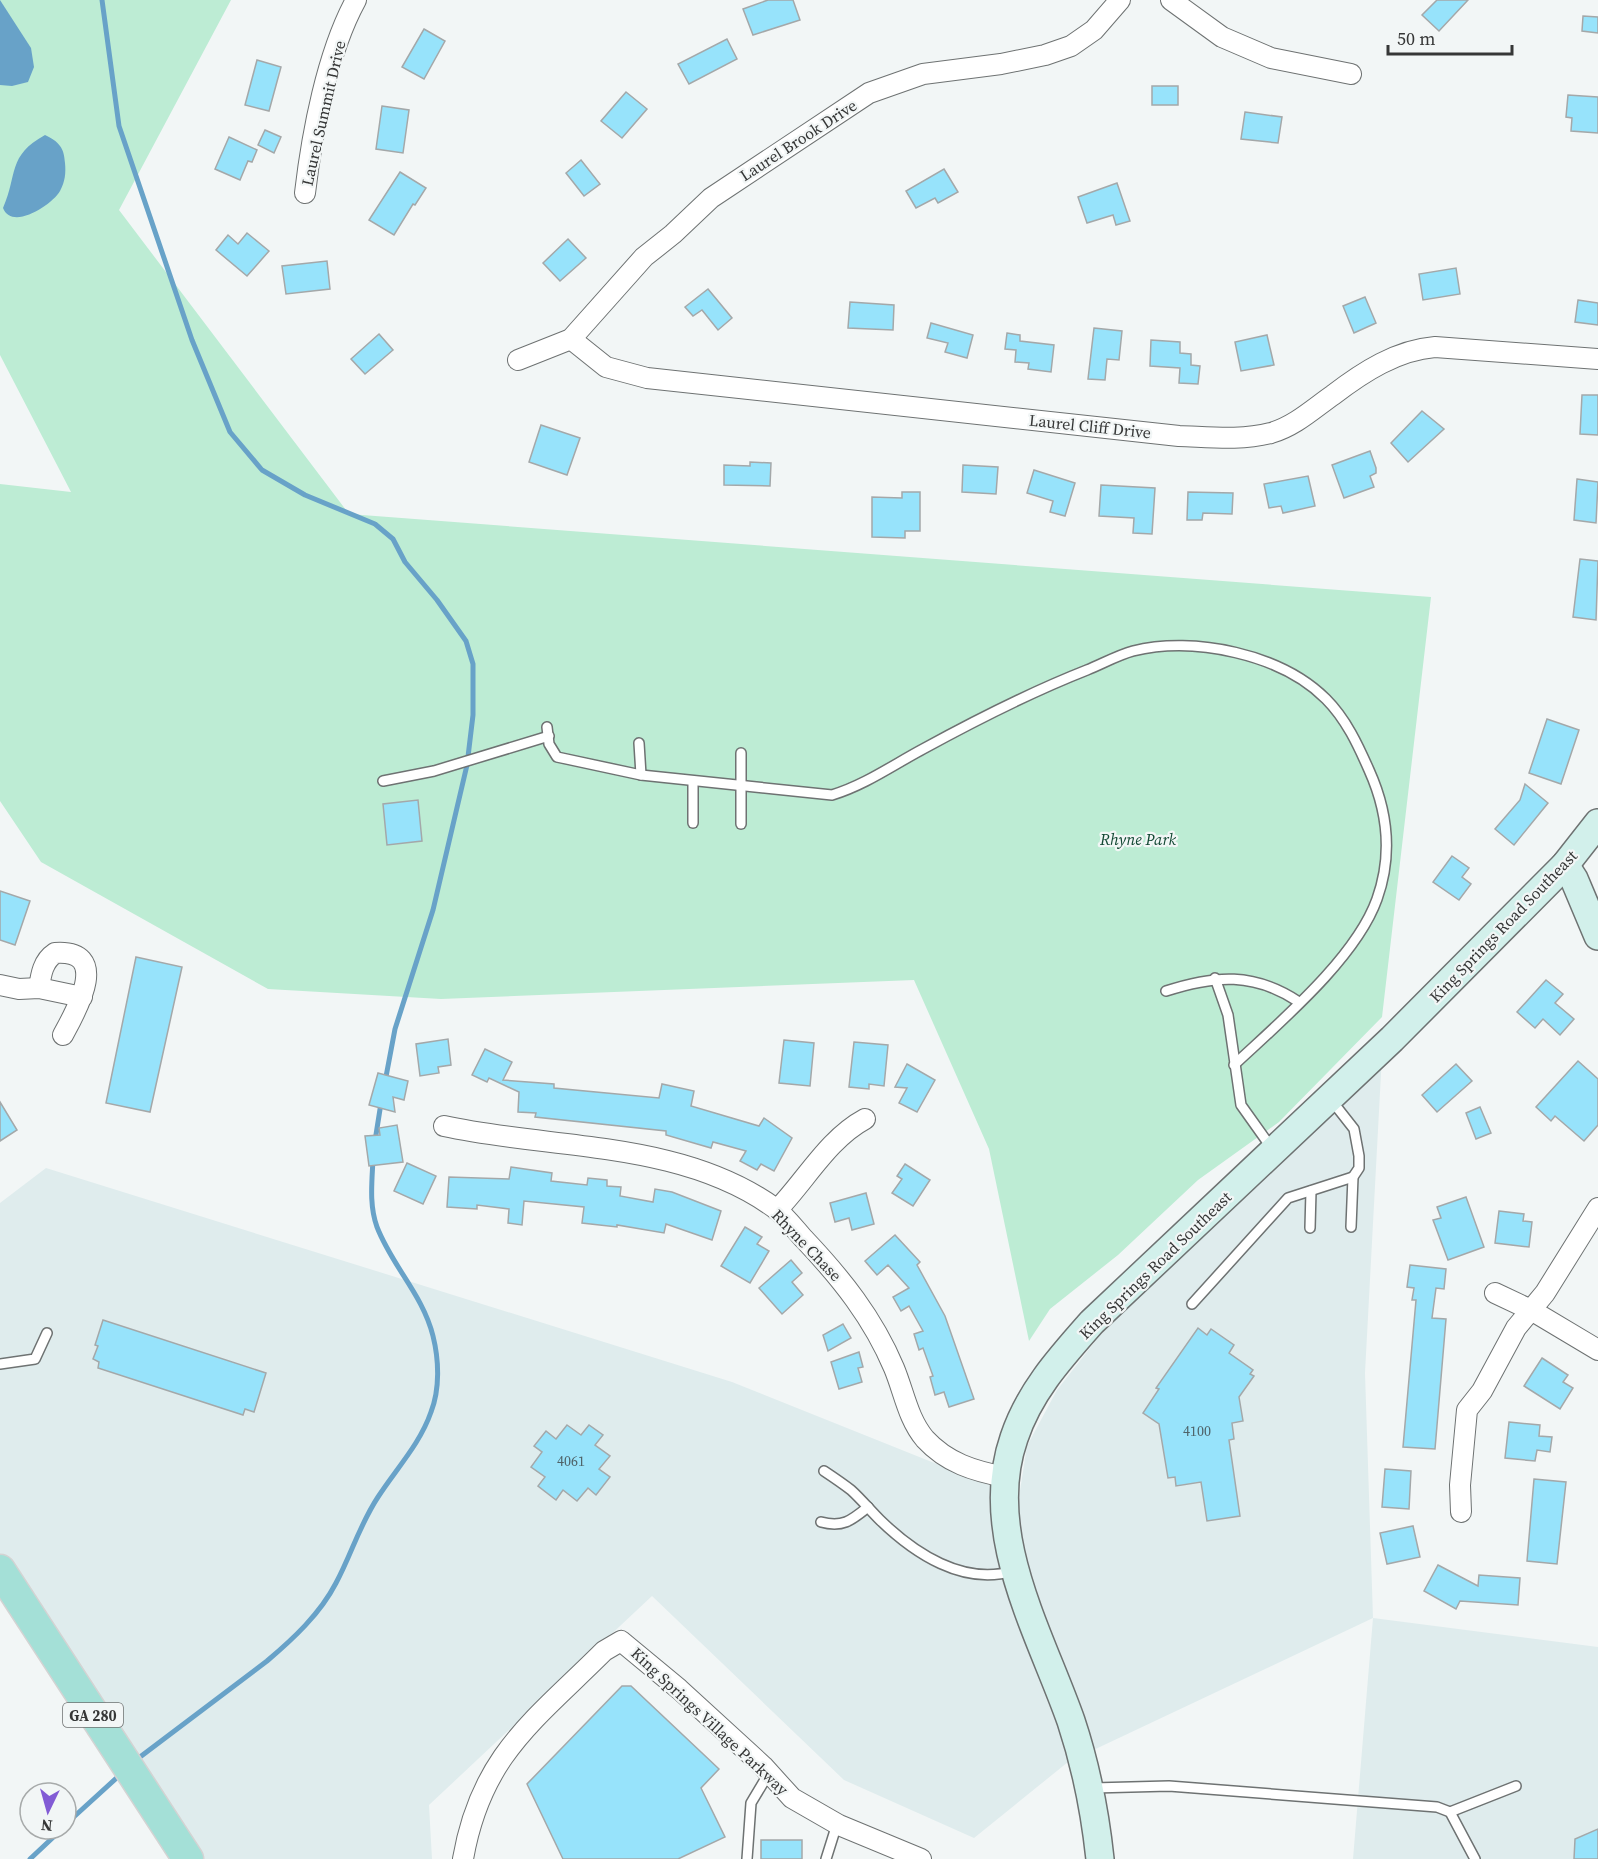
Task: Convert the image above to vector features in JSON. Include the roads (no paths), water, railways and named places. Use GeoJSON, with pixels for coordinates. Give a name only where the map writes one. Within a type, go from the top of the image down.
{"type":"FeatureCollection","features":[{"type":"Feature","properties":{"kind":"main road","name":"GA 280"},"geometry":{"type":"LineString","coordinates":[[0,1570],[188,1859]]}},
{"type":"Feature","properties":{"kind":"street","name":"Laurel Summit Drive"},"geometry":{"type":"LineString","coordinates":[[305,193],[332,57],[345,21],[356,0]]}},
{"type":"Feature","properties":{"kind":"street","name":"Laurel Brook Drive"},"geometry":{"type":"LineString","coordinates":[[518,360],[571,339],[644,257],[673,234],[711,198],[870,93],[923,74],[1001,64],[1045,55],[1071,46],[1094,30],[1120,0]]}},
{"type":"Feature","properties":{"kind":"street"},"geometry":{"type":"LineString","coordinates":[[1171,0],[1222,37],[1271,58],[1351,74]]}},
{"type":"Feature","properties":{"kind":"street","name":"Laurel Cliff Drive"},"geometry":{"type":"LineString","coordinates":[[571,339],[606,367],[647,378],[1167,435],[1235,438],[1271,433],[1305,417],[1352,381],[1414,348],[1435,347],[1598,358]]}},
{"type":"Feature","properties":{"kind":"street","name":"King Springs Road Southeast"},"geometry":{"type":"LineString","coordinates":[[1100,1859],[1090,1788],[1071,1722],[1015,1570],[1004,1515],[1005,1477],[1020,1421],[1059,1359],[1129,1285],[1330,1100],[1565,865],[1598,823]]}},
{"type":"Feature","properties":{"kind":"street"},"geometry":{"type":"LineString","coordinates":[[1565,865],[1574,879],[1598,936]]}},
{"type":"Feature","properties":{"kind":"street"},"geometry":{"type":"LineString","coordinates":[[39,988],[43,967],[50,956],[63,952],[75,956],[85,964],[88,972],[82,998],[63,1035]]}},
{"type":"Feature","properties":{"kind":"street"},"geometry":{"type":"LineString","coordinates":[[0,985],[19,989],[39,988],[82,998]]}},
{"type":"Feature","properties":{"kind":"street"},"geometry":{"type":"LineString","coordinates":[[777,1210],[835,1142],[852,1126],[865,1119]]}},
{"type":"Feature","properties":{"kind":"street","name":"Rhyne Chase"},"geometry":{"type":"LineString","coordinates":[[444,1126],[491,1136],[589,1147],[669,1162],[713,1174],[777,1210],[831,1267],[865,1312],[894,1368],[919,1431],[947,1459],[975,1470],[1005,1477]]}},
{"type":"Feature","properties":{"kind":"street"},"geometry":{"type":"LineString","coordinates":[[1461,1512],[1460,1485],[1467,1410],[1482,1391],[1516,1329],[1562,1268],[1598,1208]]}},
{"type":"Feature","properties":{"kind":"street"},"geometry":{"type":"LineString","coordinates":[[1495,1293],[1531,1310],[1598,1350]]}},
{"type":"Feature","properties":{"kind":"street","name":"King Springs Village Parkway"},"geometry":{"type":"LineString","coordinates":[[463,1859],[485,1786],[513,1740],[543,1708],[616,1642],[626,1643],[635,1650],[770,1773],[792,1798],[837,1824],[911,1857]]}},
{"type":"Feature","properties":{"kind":"lane"},"geometry":{"type":"LineString","coordinates":[[383,781],[424,773],[548,731],[549,744],[557,757],[641,775],[832,795],[856,788],[924,748],[1059,681],[1133,651],[1181,647],[1230,650],[1285,668],[1326,699],[1355,738],[1381,797],[1388,838],[1384,878],[1367,921],[1354,941],[1299,1002],[1234,1065]]}},
{"type":"Feature","properties":{"kind":"lane"},"geometry":{"type":"LineString","coordinates":[[639,744],[641,775]]}},
{"type":"Feature","properties":{"kind":"lane"},"geometry":{"type":"LineString","coordinates":[[741,753],[741,824]]}},
{"type":"Feature","properties":{"kind":"lane"},"geometry":{"type":"LineString","coordinates":[[693,781],[693,823]]}},
{"type":"Feature","properties":{"kind":"lane"},"geometry":{"type":"LineString","coordinates":[[1166,991],[1215,978],[1235,978],[1286,993],[1299,1002]]}},
{"type":"Feature","properties":{"kind":"lane"},"geometry":{"type":"LineString","coordinates":[[1215,978],[1228,1015],[1241,1105],[1275,1151]]}},
{"type":"Feature","properties":{"kind":"lane"},"geometry":{"type":"LineString","coordinates":[[1330,1100],[1354,1130],[1359,1168],[1353,1178],[1351,1227]]}},
{"type":"Feature","properties":{"kind":"lane"},"geometry":{"type":"LineString","coordinates":[[1192,1304],[1288,1198],[1353,1178]]}},
{"type":"Feature","properties":{"kind":"lane"},"geometry":{"type":"LineString","coordinates":[[1310,1227],[1311,1191]]}},
{"type":"Feature","properties":{"kind":"lane"},"geometry":{"type":"LineString","coordinates":[[0,1364],[35,1359],[47,1333]]}},
{"type":"Feature","properties":{"kind":"lane"},"geometry":{"type":"LineString","coordinates":[[824,1471],[851,1490],[925,1556],[956,1570],[980,1574],[1003,1574],[1015,1570]]}},
{"type":"Feature","properties":{"kind":"lane"},"geometry":{"type":"LineString","coordinates":[[821,1522],[840,1525],[849,1523],[868,1507]]}},
{"type":"Feature","properties":{"kind":"lane"},"geometry":{"type":"LineString","coordinates":[[747,1859],[751,1803],[770,1773]]}},
{"type":"Feature","properties":{"kind":"lane"},"geometry":{"type":"LineString","coordinates":[[1090,1788],[1136,1785],[1181,1787],[1437,1806],[1450,1812],[1475,1859]]}},
{"type":"Feature","properties":{"kind":"lane"},"geometry":{"type":"LineString","coordinates":[[1450,1812],[1516,1786]]}},
{"type":"Feature","properties":{"kind":"lane"},"geometry":{"type":"LineString","coordinates":[[826,1859],[837,1824]]}},
{"type":"Feature","properties":{"kind":"water"},"geometry":{"type":"Polygon","coordinates":[[[0,0],[31,48],[34,67],[28,82],[12,86],[0,85],[0,0]]]}},
{"type":"Feature","properties":{"kind":"water"},"geometry":{"type":"Polygon","coordinates":[[[45,135],[54,140],[62,149],[65,174],[62,188],[56,197],[41,209],[15,217],[3,208],[15,167],[25,150],[45,135]]]}},
{"type":"Feature","properties":{"kind":"waterway"},"geometry":{"type":"LineString","coordinates":[[102,0],[119,126],[192,340],[230,432],[262,470],[305,495],[375,524],[393,539],[405,562],[437,600],[466,641],[473,664],[473,715],[467,765],[433,910],[395,1029],[385,1082]]}},
{"type":"Feature","properties":{"kind":"waterway"},"geometry":{"type":"LineString","coordinates":[[375,1141],[381,1103]]}},
{"type":"Feature","properties":{"kind":"waterway"},"geometry":{"type":"LineString","coordinates":[[136,1760],[267,1661],[314,1616],[336,1583],[372,1507],[414,1446],[431,1412],[438,1374],[433,1336],[422,1307],[383,1241],[374,1219],[373,1159]]}},
{"type":"Feature","properties":{"kind":"waterway"},"geometry":{"type":"LineString","coordinates":[[78,1813],[122,1773]]}},
{"type":"Feature","properties":{"kind":"waterway"},"geometry":{"type":"LineString","coordinates":[[30,1859],[49,1841]]}},
{"type":"Feature","properties":{"kind":"park label","name":"Rhyne Park"},"geometry":{"type":"Point","coordinates":[1138,839]}}]}
